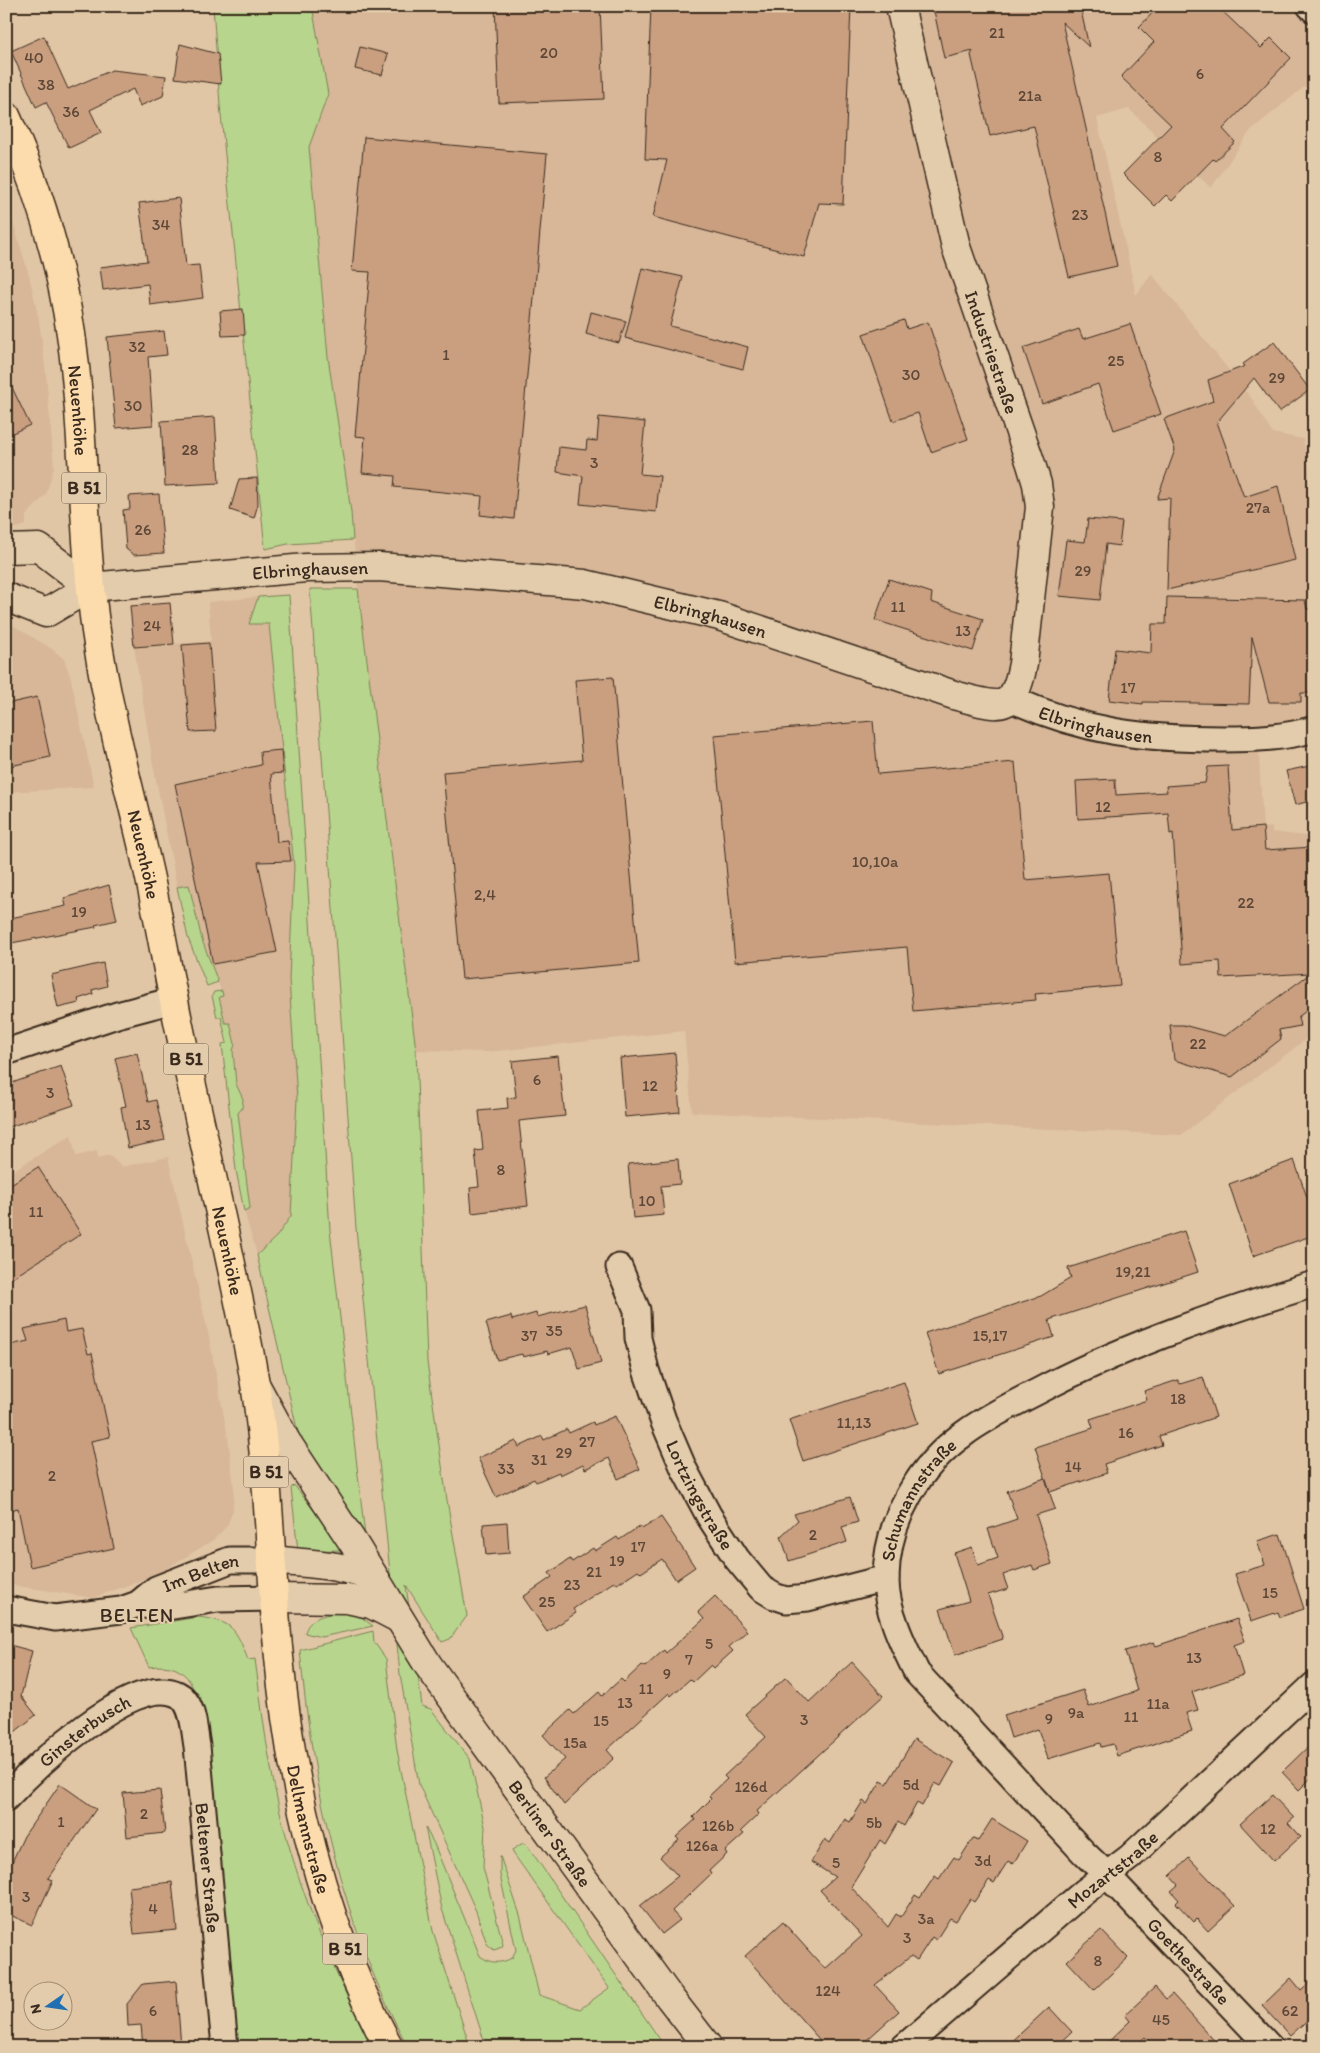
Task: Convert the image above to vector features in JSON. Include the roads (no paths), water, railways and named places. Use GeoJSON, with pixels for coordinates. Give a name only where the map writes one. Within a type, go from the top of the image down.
{"type":"FeatureCollection","features":[{"type":"Feature","properties":{"kind":"main road","name":"Neuenhöhe"},"geometry":{"type":"LineString","coordinates":[[6,116],[38,199],[55,259],[71,335],[82,450],[90,587],[102,675],[148,869],[255,1384],[267,1485],[274,1598]]}},
{"type":"Feature","properties":{"kind":"main road","name":"Dellmannstraße"},"geometry":{"type":"LineString","coordinates":[[274,1598],[284,1706],[292,1758],[312,1848],[339,1934],[378,2025],[390,2047]]}},
{"type":"Feature","properties":{"kind":"street","name":"Industriestraße"},"geometry":{"type":"LineString","coordinates":[[900,6],[956,247],[1031,464],[1039,495],[1023,664],[1019,684],[1011,699]]}},
{"type":"Feature","properties":{"kind":"street"},"geometry":{"type":"LineString","coordinates":[[1310,6],[1314,10]]}},
{"type":"Feature","properties":{"kind":"street"},"geometry":{"type":"LineString","coordinates":[[6,548],[39,548],[90,587],[46,613],[6,597]]}},
{"type":"Feature","properties":{"kind":"street","name":"Elbringhausen"},"geometry":{"type":"LineString","coordinates":[[90,587],[306,568],[351,567],[439,571],[585,584],[718,616],[956,696],[996,704],[1011,699],[1080,726],[1124,734],[1189,739],[1278,737],[1314,729]]}},
{"type":"Feature","properties":{"kind":"street"},"geometry":{"type":"LineString","coordinates":[[6,1052],[117,1015],[174,1000]]}},
{"type":"Feature","properties":{"kind":"street","name":"Lortzingstraße"},"geometry":{"type":"LineString","coordinates":[[619,1267],[636,1310],[638,1338],[646,1370],[663,1420],[684,1469],[714,1523],[737,1559],[762,1588],[774,1596],[786,1600],[808,1598],[886,1578]]}},
{"type":"Feature","properties":{"kind":"street","name":"Schumannstraße"},"geometry":{"type":"LineString","coordinates":[[1108,1875],[1084,1853],[918,1672],[904,1648],[893,1615],[886,1578],[890,1547],[901,1510],[918,1479],[938,1456],[964,1433],[1016,1403],[1114,1354],[1178,1328],[1314,1284]]}},
{"type":"Feature","properties":{"kind":"street","name":"Berliner Straße"},"geometry":{"type":"LineString","coordinates":[[255,1384],[286,1441],[376,1580],[398,1618],[473,1728],[708,2047]]}},
{"type":"Feature","properties":{"kind":"street","name":"Im Belten"},"geometry":{"type":"LineString","coordinates":[[6,1609],[55,1618],[122,1610],[138,1604],[156,1589],[230,1560],[271,1560]]}},
{"type":"Feature","properties":{"kind":"street"},"geometry":{"type":"LineString","coordinates":[[271,1560],[341,1567],[361,1572],[376,1580]]}},
{"type":"Feature","properties":{"kind":"street","name":"Berliner Straße"},"geometry":{"type":"LineString","coordinates":[[274,1598],[347,1599],[370,1604],[398,1618]]}},
{"type":"Feature","properties":{"kind":"street","name":"Im Belten"},"geometry":{"type":"LineString","coordinates":[[138,1604],[161,1608],[223,1599],[274,1598]]}},
{"type":"Feature","properties":{"kind":"street","name":"Mozartstraße"},"geometry":{"type":"LineString","coordinates":[[904,2047],[1084,1892],[1130,1857],[1314,1685]]}},
{"type":"Feature","properties":{"kind":"street","name":"Ginsterbusch"},"geometry":{"type":"LineString","coordinates":[[6,1798],[33,1769],[66,1741],[125,1701],[157,1692],[177,1694]]}},
{"type":"Feature","properties":{"kind":"street","name":"Beltener Straße"},"geometry":{"type":"LineString","coordinates":[[177,1694],[189,1706],[197,1746],[224,2047]]}},
{"type":"Feature","properties":{"kind":"street","name":"Goethestraße"},"geometry":{"type":"LineString","coordinates":[[1108,1875],[1270,2047]]}},
{"type":"Feature","properties":{"kind":"district","name":"BELTEN"},"geometry":{"type":"Point","coordinates":[137,1615]}}]}
